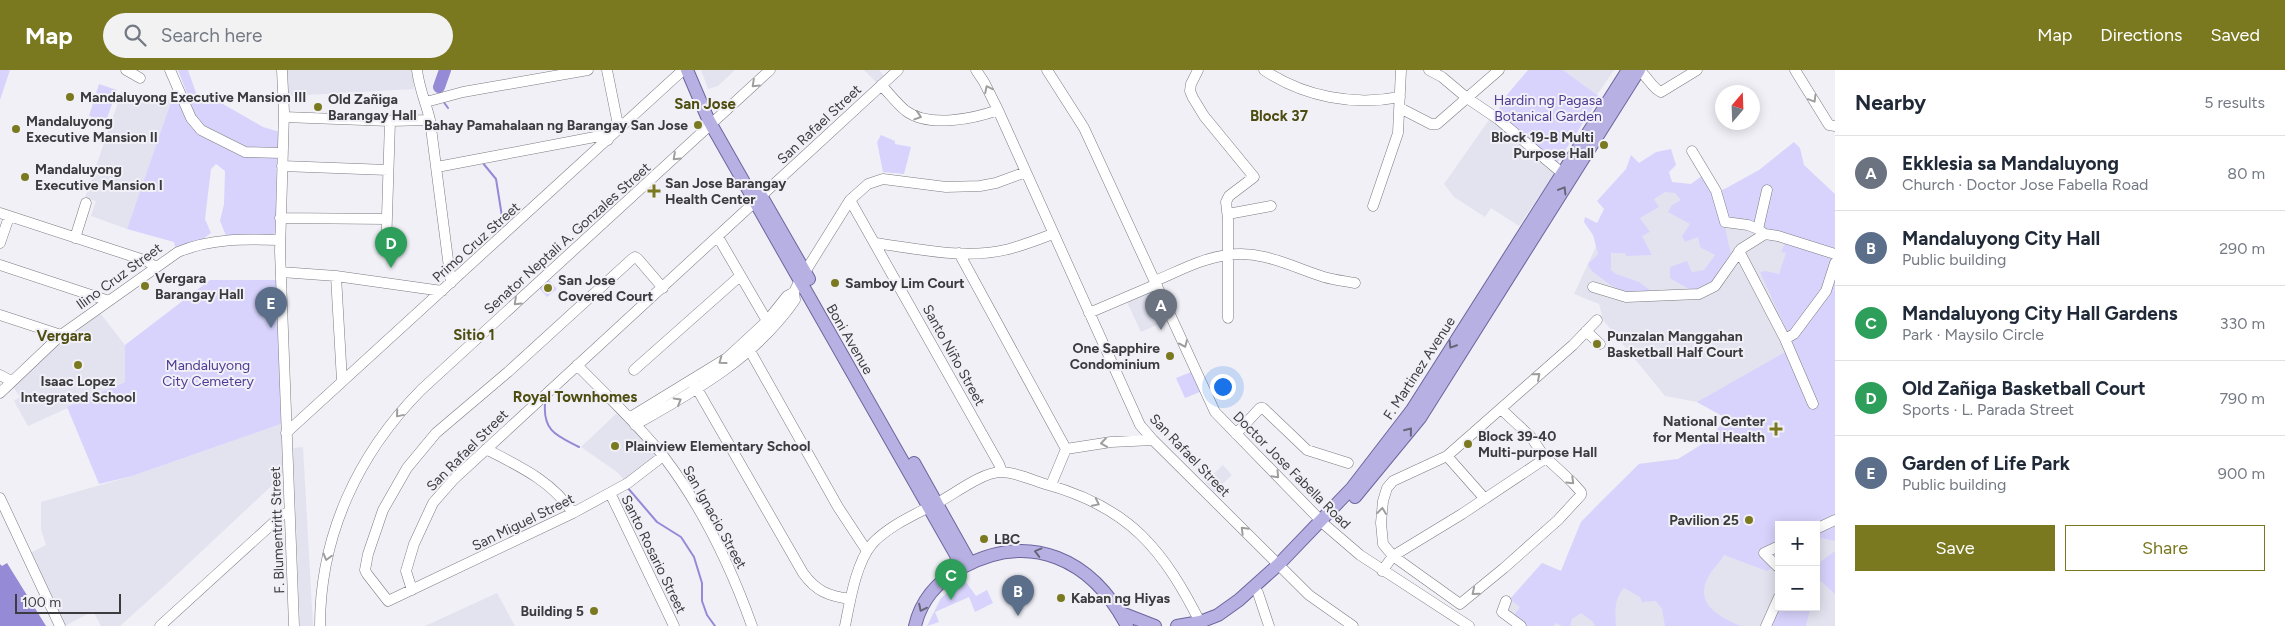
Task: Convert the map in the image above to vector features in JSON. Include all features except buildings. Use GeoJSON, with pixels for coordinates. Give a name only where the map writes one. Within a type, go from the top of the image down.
{"type":"FeatureCollection","features":[{"type":"Feature","properties":{"kind":"main road","name":"Boni Avenue"},"geometry":{"type":"LineString","coordinates":[[685,70],[933,505],[965,566]]}},
{"type":"Feature","properties":{"kind":"main road","name":"Boni Avenue"},"geometry":{"type":"LineString","coordinates":[[696,70],[714,122]]}},
{"type":"Feature","properties":{"kind":"main road","name":"F. Martinez Avenue"},"geometry":{"type":"LineString","coordinates":[[1177,626],[1204,625],[1256,590],[1322,523],[1352,488],[1412,410],[1566,172],[1628,70]]}},
{"type":"Feature","properties":{"kind":"main road","name":"F. Martinez Avenue"},"geometry":{"type":"LineString","coordinates":[[1566,172],[1639,70]]}},
{"type":"Feature","properties":{"kind":"main road"},"geometry":{"type":"LineString","coordinates":[[915,626],[930,594],[943,579],[980,558],[1006,551],[1032,550],[1069,564],[1091,580],[1119,612],[1127,626]]}},
{"type":"Feature","properties":{"kind":"main road"},"geometry":{"type":"LineString","coordinates":[[1119,612],[1155,626]]}},
{"type":"Feature","properties":{"kind":"street"},"geometry":{"type":"LineString","coordinates":[[126,70],[140,78]]}},
{"type":"Feature","properties":{"kind":"street"},"geometry":{"type":"LineString","coordinates":[[170,70],[191,118],[205,133],[245,152],[282,154]]}},
{"type":"Feature","properties":{"kind":"street","name":"F. Blumentritt Street"},"geometry":{"type":"LineString","coordinates":[[282,70],[284,116],[280,240],[294,626]]}},
{"type":"Feature","properties":{"kind":"street"},"geometry":{"type":"LineString","coordinates":[[417,70],[419,87],[426,102],[430,120],[451,283]]}},
{"type":"Feature","properties":{"kind":"street"},"geometry":{"type":"LineString","coordinates":[[426,102],[464,92],[588,70]]}},
{"type":"Feature","properties":{"kind":"street"},"geometry":{"type":"LineString","coordinates":[[607,70],[617,120],[622,126]]}},
{"type":"Feature","properties":{"kind":"street","name":"Primo Cruz Street"},"geometry":{"type":"LineString","coordinates":[[286,433],[685,70]]}},
{"type":"Feature","properties":{"kind":"street","name":"Senator Neptali A. Gonzales Street"},"geometry":{"type":"LineString","coordinates":[[320,626],[324,566],[342,507],[353,480],[394,420],[421,390],[770,70]]}},
{"type":"Feature","properties":{"kind":"street","name":"San Rafael Street"},"geometry":{"type":"LineString","coordinates":[[412,590],[406,571],[424,519],[442,491],[898,70]]}},
{"type":"Feature","properties":{"kind":"street","name":"San Rafael Street"},"geometry":{"type":"LineString","coordinates":[[976,70],[998,110],[1140,425],[1309,595],[1343,623],[1353,626]]}},
{"type":"Feature","properties":{"kind":"street","name":"Doctor Jose Fabella Road"},"geometry":{"type":"LineString","coordinates":[[1046,70],[1084,128],[1215,412],[1322,523],[1360,555],[1469,626]]}},
{"type":"Feature","properties":{"kind":"street"},"geometry":{"type":"LineString","coordinates":[[1198,70],[1191,84],[1192,98],[1204,116],[1254,174],[1253,180],[1226,199],[1228,214],[1228,318]]}},
{"type":"Feature","properties":{"kind":"street"},"geometry":{"type":"LineString","coordinates":[[1264,70],[1291,84],[1338,99],[1374,101],[1400,97]]}},
{"type":"Feature","properties":{"kind":"street"},"geometry":{"type":"LineString","coordinates":[[1373,206],[1398,133],[1401,70]]}},
{"type":"Feature","properties":{"kind":"street"},"geometry":{"type":"LineString","coordinates":[[1429,70],[1442,77],[1566,172]]}},
{"type":"Feature","properties":{"kind":"street"},"geometry":{"type":"LineString","coordinates":[[1400,108],[1430,124],[1437,124],[1499,70]]}},
{"type":"Feature","properties":{"kind":"street"},"geometry":{"type":"LineString","coordinates":[[1639,70],[1661,92],[1697,70]]}},
{"type":"Feature","properties":{"kind":"street"},"geometry":{"type":"LineString","coordinates":[[1795,70],[1828,126],[1835,126]]}},
{"type":"Feature","properties":{"kind":"street"},"geometry":{"type":"LineString","coordinates":[[881,85],[907,112],[928,119],[946,121],[966,119],[998,110]]}},
{"type":"Feature","properties":{"kind":"street"},"geometry":{"type":"LineString","coordinates":[[284,116],[390,121],[430,120]]}},
{"type":"Feature","properties":{"kind":"street"},"geometry":{"type":"LineString","coordinates":[[386,248],[390,121]]}},
{"type":"Feature","properties":{"kind":"street"},"geometry":{"type":"LineString","coordinates":[[437,167],[600,136],[608,140]]}},
{"type":"Feature","properties":{"kind":"street"},"geometry":{"type":"LineString","coordinates":[[1692,151],[1716,191],[1725,222],[1748,225],[1762,232],[1835,254]]}},
{"type":"Feature","properties":{"kind":"street"},"geometry":{"type":"LineString","coordinates":[[282,166],[388,170]]}},
{"type":"Feature","properties":{"kind":"street"},"geometry":{"type":"LineString","coordinates":[[632,422],[695,385],[713,368],[748,347],[784,317],[795,300],[794,292],[802,276],[850,200],[868,184],[884,178],[946,187],[980,186],[996,184],[1026,172]]}},
{"type":"Feature","properties":{"kind":"street"},"geometry":{"type":"LineString","coordinates":[[1593,287],[1626,298],[1699,294],[1715,286],[1740,252],[1762,232],[1767,190]]}},
{"type":"Feature","properties":{"kind":"street","name":"Santo Niño Street"},"geometry":{"type":"LineString","coordinates":[[850,200],[1002,472]]}},
{"type":"Feature","properties":{"kind":"street"},"geometry":{"type":"LineString","coordinates":[[75,238],[86,203]]}},
{"type":"Feature","properties":{"kind":"street"},"geometry":{"type":"LineString","coordinates":[[1228,214],[1271,206]]}},
{"type":"Feature","properties":{"kind":"street"},"geometry":{"type":"LineString","coordinates":[[0,243],[4,215],[146,261],[156,267]]}},
{"type":"Feature","properties":{"kind":"street"},"geometry":{"type":"LineString","coordinates":[[280,218],[386,219]]}},
{"type":"Feature","properties":{"kind":"street"},"geometry":{"type":"LineString","coordinates":[[875,242],[959,253],[1008,249],[1053,234]]}},
{"type":"Feature","properties":{"kind":"street"},"geometry":{"type":"LineString","coordinates":[[718,237],[767,321]]}},
{"type":"Feature","properties":{"kind":"street","name":"Ilino Cruz Street"},"geometry":{"type":"LineString","coordinates":[[0,393],[61,335],[178,252],[191,246],[218,241],[280,240]]}},
{"type":"Feature","properties":{"kind":"street"},"geometry":{"type":"LineString","coordinates":[[1740,252],[1785,339],[1813,404]]}},
{"type":"Feature","properties":{"kind":"street"},"geometry":{"type":"LineString","coordinates":[[959,253],[1066,449]]}},
{"type":"Feature","properties":{"kind":"street"},"geometry":{"type":"LineString","coordinates":[[1089,313],[1188,266],[1228,254],[1260,255],[1323,277],[1355,283]]}},
{"type":"Feature","properties":{"kind":"street","name":"San Miguel Street"},"geometry":{"type":"LineString","coordinates":[[663,288],[635,257],[508,372],[436,433],[407,468],[383,510],[368,554],[367,574],[388,601],[573,513],[625,485],[663,456]]}},
{"type":"Feature","properties":{"kind":"street"},"geometry":{"type":"LineString","coordinates":[[1785,339],[1794,334],[1826,291],[1835,263]]}},
{"type":"Feature","properties":{"kind":"street"},"geometry":{"type":"LineString","coordinates":[[0,265],[109,301]]}},
{"type":"Feature","properties":{"kind":"street"},"geometry":{"type":"LineString","coordinates":[[281,272],[336,276],[442,291]]}},
{"type":"Feature","properties":{"kind":"street"},"geometry":{"type":"LineString","coordinates":[[336,276],[342,381]]}},
{"type":"Feature","properties":{"kind":"street"},"geometry":{"type":"LineString","coordinates":[[634,370],[740,276]]}},
{"type":"Feature","properties":{"kind":"street"},"geometry":{"type":"LineString","coordinates":[[748,347],[787,296],[794,292]]}},
{"type":"Feature","properties":{"kind":"street"},"geometry":{"type":"LineString","coordinates":[[0,315],[61,335]]}},
{"type":"Feature","properties":{"kind":"street"},"geometry":{"type":"LineString","coordinates":[[1501,409],[1531,437],[1546,458],[1581,492],[1580,497],[1504,568],[1460,604],[1393,556],[1382,542],[1381,523],[1388,488],[1393,482],[1447,456],[1597,320]]}},
{"type":"Feature","properties":{"kind":"street"},"geometry":{"type":"LineString","coordinates":[[1586,331],[1600,344]]}},
{"type":"Feature","properties":{"kind":"street"},"geometry":{"type":"LineString","coordinates":[[748,347],[838,507],[867,551]]}},
{"type":"Feature","properties":{"kind":"street","name":"San Ignacio Street"},"geometry":{"type":"LineString","coordinates":[[577,365],[663,456],[684,485],[739,588],[752,626]]}},
{"type":"Feature","properties":{"kind":"street"},"geometry":{"type":"LineString","coordinates":[[0,375],[12,381]]}},
{"type":"Feature","properties":{"kind":"street"},"geometry":{"type":"LineString","coordinates":[[695,385],[802,573],[812,586],[827,594],[850,599]]}},
{"type":"Feature","properties":{"kind":"street"},"geometry":{"type":"LineString","coordinates":[[1236,434],[1260,408],[1263,408],[1307,450],[1348,463]]}},
{"type":"Feature","properties":{"kind":"street"},"geometry":{"type":"LineString","coordinates":[[1066,449],[1110,442],[1153,440]]}},
{"type":"Feature","properties":{"kind":"street"},"geometry":{"type":"LineString","coordinates":[[486,449],[537,477],[562,497],[573,513]]}},
{"type":"Feature","properties":{"kind":"street"},"geometry":{"type":"LineString","coordinates":[[1051,486],[1066,449]]}},
{"type":"Feature","properties":{"kind":"street"},"geometry":{"type":"LineString","coordinates":[[1447,456],[1485,498]]}},
{"type":"Feature","properties":{"kind":"street"},"geometry":{"type":"LineString","coordinates":[[1382,570],[1393,556],[1546,458]]}},
{"type":"Feature","properties":{"kind":"street"},"geometry":{"type":"LineString","coordinates":[[845,626],[850,599],[867,551],[881,536],[981,478],[1002,472],[1082,496],[1104,507],[1142,534],[1160,554],[1204,625]]}},
{"type":"Feature","properties":{"kind":"street","name":"Santo Rosario Street"},"geometry":{"type":"LineString","coordinates":[[610,493],[674,626]]}},
{"type":"Feature","properties":{"kind":"street"},"geometry":{"type":"LineString","coordinates":[[0,498],[60,626]]}},
{"type":"Feature","properties":{"kind":"street"},"geometry":{"type":"LineString","coordinates":[[160,626],[283,514],[290,512]]}},
{"type":"Feature","properties":{"kind":"street"},"geometry":{"type":"LineString","coordinates":[[1820,527],[1835,520]]}},
{"type":"Feature","properties":{"kind":"street"},"geometry":{"type":"LineString","coordinates":[[1775,548],[1764,553],[1775,562]]}},
{"type":"Feature","properties":{"kind":"street"},"geometry":{"type":"LineString","coordinates":[[1256,590],[1269,626]]}},
{"type":"Feature","properties":{"kind":"street"},"geometry":{"type":"LineString","coordinates":[[1506,601],[1502,612],[1521,626]]}},
{"type":"Feature","properties":{"kind":"street"},"geometry":{"type":"LineString","coordinates":[[1766,626],[1775,609]]}},
{"type":"Feature","properties":{"kind":"shaded area"},"geometry":{"type":"Polygon","coordinates":[[[287,70],[413,70],[414,89],[289,96],[287,70]]]}},
{"type":"Feature","properties":{"kind":"shaded area"},"geometry":{"type":"Polygon","coordinates":[[[701,70],[734,71],[718,86],[708,89],[701,70]]]}},
{"type":"Feature","properties":{"kind":"shaded area"},"geometry":{"type":"Polygon","coordinates":[[[864,70],[879,70],[884,76],[876,82],[864,70]]]}},
{"type":"Feature","properties":{"kind":"shaded area"},"geometry":{"type":"Polygon","coordinates":[[[1563,70],[1614,70],[1597,95],[1563,70]]]}},
{"type":"Feature","properties":{"kind":"shaded area"},"geometry":{"type":"Polygon","coordinates":[[[122,91],[142,102],[172,99],[127,229],[91,216],[96,201],[85,198],[122,91]]]}},
{"type":"Feature","properties":{"kind":"shaded area"},"geometry":{"type":"Polygon","coordinates":[[[1491,117],[1556,171],[1519,226],[1491,208],[1485,217],[1454,197],[1444,184],[1491,117]]]}},
{"type":"Feature","properties":{"kind":"shaded area","name":"National Center for Mental Health"},"geometry":{"type":"Polygon","coordinates":[[[1799,165],[1835,196],[1835,626],[1525,626],[1501,609],[1542,563],[1561,571],[1581,522],[1639,464],[1678,459],[1709,440],[1726,418],[1697,402],[1665,396],[1603,320],[1599,304],[1574,294],[1630,173],[1714,192],[1799,165]]]}},
{"type":"Feature","properties":{"kind":"shaded area"},"geometry":{"type":"Polygon","coordinates":[[[1157,289],[1170,319],[1141,332],[1127,302],[1157,289]]]}},
{"type":"Feature","properties":{"kind":"shaded area","name":"Isaac Lopez Integrated School"},"geometry":{"type":"Polygon","coordinates":[[[100,313],[125,345],[125,382],[28,426],[14,401],[20,397],[11,384],[50,349],[100,313]]]}},
{"type":"Feature","properties":{"kind":"shaded area","name":"Plainview Elementary School"},"geometry":{"type":"Polygon","coordinates":[[[618,412],[657,456],[624,480],[617,472],[581,447],[618,412]]]}},
{"type":"Feature","properties":{"kind":"shaded area"},"geometry":{"type":"Polygon","coordinates":[[[281,424],[283,475],[170,581],[120,626],[101,626],[93,611],[65,626],[30,553],[46,545],[41,529],[41,502],[132,476],[281,424]]]}},
{"type":"Feature","properties":{"kind":"shaded area"},"geometry":{"type":"Polygon","coordinates":[[[303,447],[313,626],[300,626],[293,448],[303,447]]]}},
{"type":"Feature","properties":{"kind":"shaded area"},"geometry":{"type":"Polygon","coordinates":[[[1223,465],[1232,475],[1214,492],[1205,482],[1223,465]]]}},
{"type":"Feature","properties":{"kind":"shaded area"},"geometry":{"type":"Polygon","coordinates":[[[7,563],[46,626],[0,626],[0,564],[2,566],[7,563]]]}},
{"type":"Feature","properties":{"kind":"shaded area"},"geometry":{"type":"Polygon","coordinates":[[[497,593],[515,626],[425,626],[497,593]]]}},
{"type":"Feature","properties":{"kind":"green space"},"geometry":{"type":"Polygon","coordinates":[[[0,70],[10,70],[0,100],[0,70]]]}},
{"type":"Feature","properties":{"kind":"green space"},"geometry":{"type":"Polygon","coordinates":[[[178,70],[188,70],[196,93],[223,104],[263,127],[280,132],[276,181],[280,230],[272,235],[254,236],[241,245],[229,243],[220,221],[224,204],[225,171],[216,164],[211,169],[205,219],[211,233],[203,239],[176,250],[174,242],[127,229],[172,99],[188,96],[178,70]]]}},
{"type":"Feature","properties":{"kind":"green space","name":"Hardin ng Pagasa Botanical Garden"},"geometry":{"type":"Polygon","coordinates":[[[1528,70],[1563,70],[1600,97],[1557,163],[1498,113],[1501,102],[1528,70]]]}},
{"type":"Feature","properties":{"kind":"green space"},"geometry":{"type":"Polygon","coordinates":[[[99,84],[117,90],[106,121],[89,116],[99,84]]]}},
{"type":"Feature","properties":{"kind":"green space"},"geometry":{"type":"Polygon","coordinates":[[[881,135],[895,141],[895,144],[911,147],[904,174],[883,172],[877,142],[881,135]]]}},
{"type":"Feature","properties":{"kind":"green space","name":"National Center for Mental Health"},"geometry":{"type":"Polygon","coordinates":[[[1794,142],[1800,148],[1804,165],[1835,194],[1835,541],[1820,538],[1820,521],[1775,521],[1775,548],[1763,549],[1771,568],[1767,571],[1724,555],[1711,572],[1705,584],[1704,593],[1706,601],[1716,613],[1741,626],[1665,626],[1662,609],[1656,601],[1642,602],[1640,597],[1624,588],[1618,596],[1615,610],[1616,626],[1595,626],[1592,621],[1581,613],[1572,619],[1570,626],[1562,626],[1556,623],[1553,626],[1525,626],[1513,617],[1520,607],[1510,599],[1542,563],[1561,571],[1581,522],[1639,464],[1678,459],[1709,440],[1726,418],[1697,402],[1794,347],[1760,272],[1766,271],[1779,274],[1786,253],[1781,252],[1785,243],[1746,227],[1725,227],[1731,254],[1730,260],[1709,288],[1692,291],[1670,278],[1670,267],[1687,261],[1692,272],[1704,270],[1715,255],[1700,247],[1698,237],[1685,242],[1682,236],[1690,224],[1668,212],[1672,205],[1681,200],[1675,193],[1665,192],[1654,199],[1659,207],[1640,218],[1650,232],[1642,236],[1652,255],[1626,256],[1625,253],[1611,253],[1611,270],[1616,274],[1639,282],[1651,291],[1630,293],[1613,286],[1590,268],[1588,264],[1598,254],[1593,235],[1584,222],[1585,217],[1597,223],[1604,209],[1597,201],[1626,169],[1631,155],[1639,163],[1656,152],[1671,149],[1676,165],[1669,172],[1672,182],[1691,184],[1703,175],[1721,191],[1759,170],[1794,142]]]}},
{"type":"Feature","properties":{"kind":"green space","name":"San Jose Covered Court"},"geometry":{"type":"Polygon","coordinates":[[[548,279],[557,289],[547,297],[539,288],[548,279]]]}},
{"type":"Feature","properties":{"kind":"green space","name":"Mandaluyong City Cemetery"},"geometry":{"type":"Polygon","coordinates":[[[210,280],[277,280],[281,424],[132,476],[99,484],[67,407],[125,382],[125,345],[210,280]]]}},
{"type":"Feature","properties":{"kind":"green space"},"geometry":{"type":"Polygon","coordinates":[[[1191,372],[1200,392],[1185,398],[1176,378],[1191,372]]]}},
{"type":"Feature","properties":{"kind":"green space"},"geometry":{"type":"Polygon","coordinates":[[[1835,551],[1835,594],[1820,581],[1820,562],[1835,551]]]}},
{"type":"Feature","properties":{"kind":"green space"},"geometry":{"type":"Polygon","coordinates":[[[963,578],[976,596],[987,590],[993,603],[975,612],[969,597],[935,612],[939,622],[927,626],[941,598],[963,578]]]}},
{"type":"Feature","properties":{"kind":"green space"},"geometry":{"type":"Polygon","coordinates":[[[1778,611],[1810,611],[1806,626],[1769,626],[1778,611]]]}},
{"type":"Feature","properties":{"kind":"waterway"},"geometry":{"type":"LineString","coordinates":[[439,87],[445,70]]}},
{"type":"Feature","properties":{"kind":"waterway"},"geometry":{"type":"LineString","coordinates":[[439,87],[441,95]]}},
{"type":"Feature","properties":{"kind":"waterway"},"geometry":{"type":"LineString","coordinates":[[443,101],[448,108]]}},
{"type":"Feature","properties":{"kind":"waterway"},"geometry":{"type":"LineString","coordinates":[[482,162],[496,179],[504,229]]}},
{"type":"Feature","properties":{"kind":"waterway"},"geometry":{"type":"LineString","coordinates":[[545,404],[545,413],[549,427],[558,436],[579,447]]}},
{"type":"Feature","properties":{"kind":"waterway"},"geometry":{"type":"LineString","coordinates":[[627,487],[657,522],[681,537],[694,557],[702,583],[702,601],[707,615],[715,626]]}},
{"type":"Feature","properties":{"kind":"place","name":"Mandaluyong Executive Mansion III"},"geometry":{"type":"Point","coordinates":[70,97]}},
{"type":"Feature","properties":{"kind":"place","name":"Old Zañiga Barangay Hall"},"geometry":{"type":"Point","coordinates":[318,107]}},
{"type":"Feature","properties":{"kind":"place","name":"Bahay Pamahalaan ng Barangay San Jose"},"geometry":{"type":"Point","coordinates":[698,125]}},
{"type":"Feature","properties":{"kind":"place","name":"Mandaluyong Executive Mansion II"},"geometry":{"type":"Point","coordinates":[16,129]}},
{"type":"Feature","properties":{"kind":"place","name":"Block 19-B Multi Purpose Hall"},"geometry":{"type":"Point","coordinates":[1604,145]}},
{"type":"Feature","properties":{"kind":"place","name":"Mandaluyong Executive Mansion I"},"geometry":{"type":"Point","coordinates":[25,177]}},
{"type":"Feature","properties":{"kind":"place","name":"San Jose Barangay Health Center"},"geometry":{"type":"Point","coordinates":[654,191]}},
{"type":"Feature","properties":{"kind":"place","name":"Old Zañiga Basketball Court"},"geometry":{"type":"Point","coordinates":[391,268]}},
{"type":"Feature","properties":{"kind":"place","name":"Samboy Lim Court"},"geometry":{"type":"Point","coordinates":[835,283]}},
{"type":"Feature","properties":{"kind":"place","name":"Vergara Barangay Hall"},"geometry":{"type":"Point","coordinates":[145,286]}},
{"type":"Feature","properties":{"kind":"place","name":"San Jose Covered Court"},"geometry":{"type":"Point","coordinates":[548,288]}},
{"type":"Feature","properties":{"kind":"place","name":"Garden of Life Park"},"geometry":{"type":"Point","coordinates":[271,328]}},
{"type":"Feature","properties":{"kind":"place","name":"Ekklesia sa Mandaluyong"},"geometry":{"type":"Point","coordinates":[1161,330]}},
{"type":"Feature","properties":{"kind":"place","name":"Punzalan Manggahan Basketball Half Court"},"geometry":{"type":"Point","coordinates":[1597,344]}},
{"type":"Feature","properties":{"kind":"place","name":"One Sapphire Condominium"},"geometry":{"type":"Point","coordinates":[1170,356]}},
{"type":"Feature","properties":{"kind":"place","name":"Isaac Lopez Integrated School"},"geometry":{"type":"Point","coordinates":[78,365]}},
{"type":"Feature","properties":{"kind":"place","name":"National Center for Mental Health"},"geometry":{"type":"Point","coordinates":[1776,429]}},
{"type":"Feature","properties":{"kind":"place","name":"Block 39-40 Multi-purpose Hall"},"geometry":{"type":"Point","coordinates":[1468,444]}},
{"type":"Feature","properties":{"kind":"place","name":"Plainview Elementary School"},"geometry":{"type":"Point","coordinates":[615,446]}},
{"type":"Feature","properties":{"kind":"place","name":"Pavilion 25"},"geometry":{"type":"Point","coordinates":[1749,520]}},
{"type":"Feature","properties":{"kind":"place","name":"LBC"},"geometry":{"type":"Point","coordinates":[984,539]}},
{"type":"Feature","properties":{"kind":"place","name":"Kaban ng Hiyas"},"geometry":{"type":"Point","coordinates":[1061,598]}},
{"type":"Feature","properties":{"kind":"place","name":"Mandaluyong City Hall Gardens"},"geometry":{"type":"Point","coordinates":[951,600]}},
{"type":"Feature","properties":{"kind":"place","name":"Building 5"},"geometry":{"type":"Point","coordinates":[594,611]}},
{"type":"Feature","properties":{"kind":"place","name":"Mandaluyong City Hall"},"geometry":{"type":"Point","coordinates":[1018,616]}},
{"type":"Feature","properties":{"kind":"district","name":"San Jose"},"geometry":{"type":"Point","coordinates":[705,104]}},
{"type":"Feature","properties":{"kind":"district","name":"Block 37"},"geometry":{"type":"Point","coordinates":[1279,116]}},
{"type":"Feature","properties":{"kind":"district","name":"Sitio 1"},"geometry":{"type":"Point","coordinates":[474,335]}},
{"type":"Feature","properties":{"kind":"district","name":"Vergara"},"geometry":{"type":"Point","coordinates":[64,336]}},
{"type":"Feature","properties":{"kind":"district","name":"Royal Townhomes"},"geometry":{"type":"Point","coordinates":[575,397]}}]}
